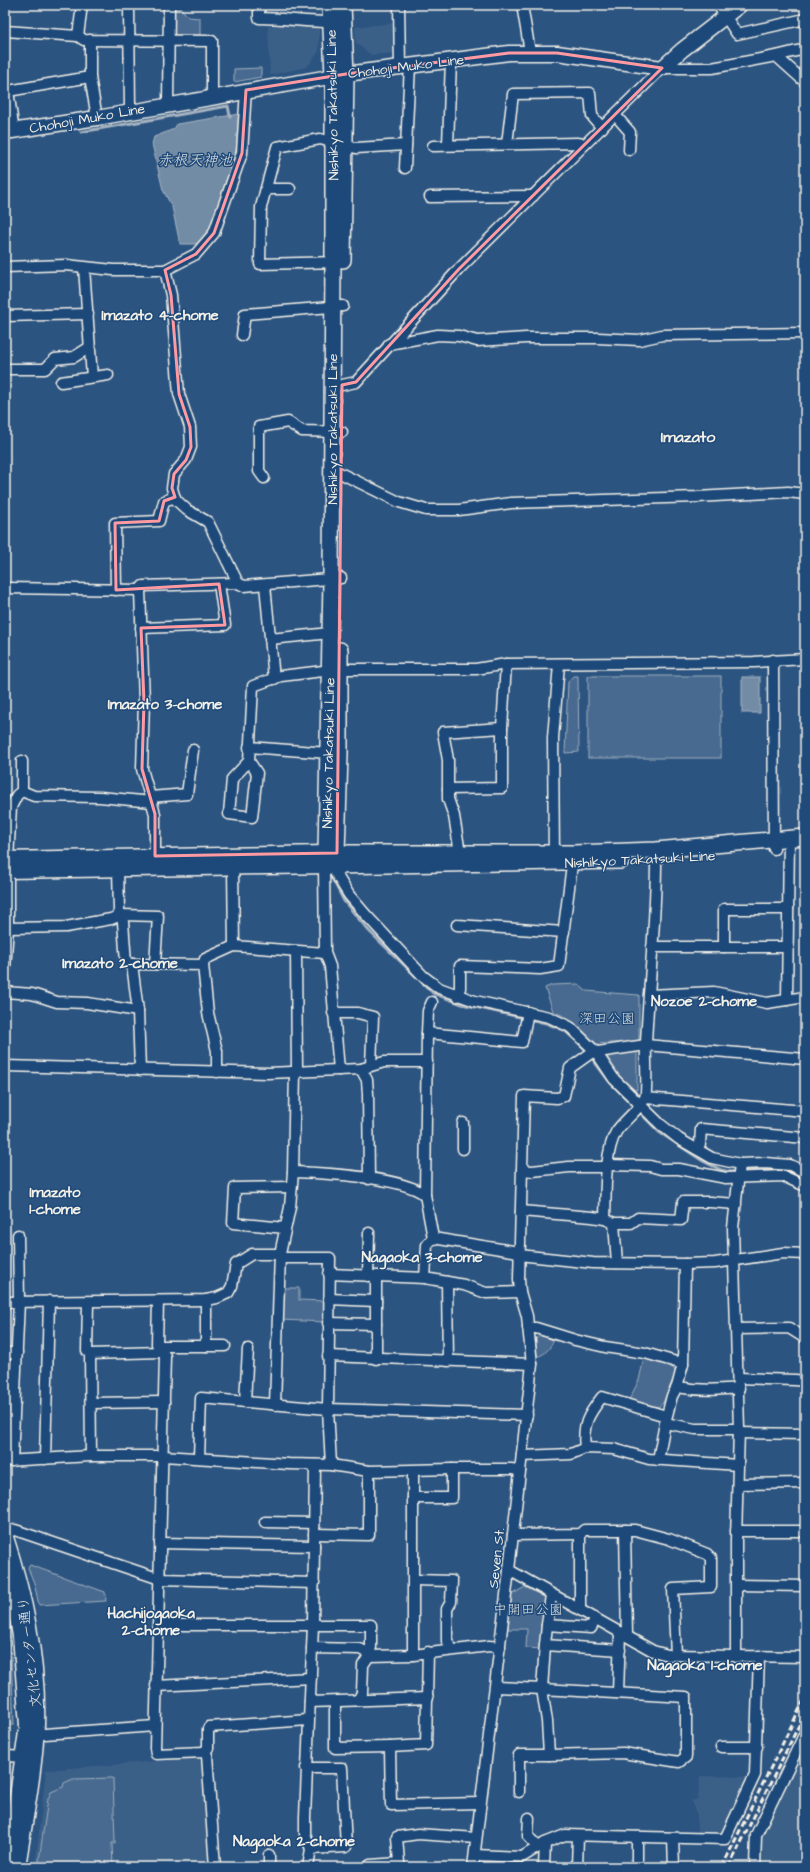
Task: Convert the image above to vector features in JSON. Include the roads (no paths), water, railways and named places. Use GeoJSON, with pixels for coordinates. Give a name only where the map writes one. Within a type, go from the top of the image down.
{"type":"FeatureCollection","features":[{"type":"Feature","properties":{"kind":"main road","name":"Nishikyo Takatsuki Line"},"geometry":{"type":"LineString","coordinates":[[330,5],[339,75]]}},
{"type":"Feature","properties":{"kind":"main road","name":"Nishikyo Takatsuki Line"},"geometry":{"type":"LineString","coordinates":[[329,860],[340,754],[335,669],[336,432],[339,75],[344,5]]}},
{"type":"Feature","properties":{"kind":"main road","name":"Nishikyo Takatsuki Line"},"geometry":{"type":"LineString","coordinates":[[329,860],[328,753],[335,669],[330,633],[336,579],[340,473],[336,432],[342,385],[338,307]]}},
{"type":"Feature","properties":{"kind":"main road","name":"Nishikyo Takatsuki Line"},"geometry":{"type":"LineString","coordinates":[[329,860],[573,858],[656,855],[789,843],[805,837]]}},
{"type":"Feature","properties":{"kind":"main road","name":"Nishikyo Takatsuki Line"},"geometry":{"type":"LineString","coordinates":[[789,843],[805,847]]}},
{"type":"Feature","properties":{"kind":"street"},"geometry":{"type":"LineString","coordinates":[[78,36],[82,5]]}},
{"type":"Feature","properties":{"kind":"street"},"geometry":{"type":"LineString","coordinates":[[129,5],[128,40],[130,110]]}},
{"type":"Feature","properties":{"kind":"street"},"geometry":{"type":"LineString","coordinates":[[168,104],[169,5]]}},
{"type":"Feature","properties":{"kind":"street"},"geometry":{"type":"LineString","coordinates":[[259,5],[259,18],[331,22]]}},
{"type":"Feature","properties":{"kind":"street"},"geometry":{"type":"LineString","coordinates":[[399,5],[405,66],[405,168]]}},
{"type":"Feature","properties":{"kind":"street"},"geometry":{"type":"LineString","coordinates":[[522,5],[530,52]]}},
{"type":"Feature","properties":{"kind":"street"},"geometry":{"type":"LineString","coordinates":[[342,385],[356,382],[389,344],[459,269],[662,68],[722,11],[740,5]]}},
{"type":"Feature","properties":{"kind":"street"},"geometry":{"type":"LineString","coordinates":[[722,11],[737,34],[805,19]]}},
{"type":"Feature","properties":{"kind":"street"},"geometry":{"type":"LineString","coordinates":[[5,31],[78,36],[84,40],[212,41],[212,97]]}},
{"type":"Feature","properties":{"kind":"street"},"geometry":{"type":"LineString","coordinates":[[90,40],[90,77],[97,118]]}},
{"type":"Feature","properties":{"kind":"street"},"geometry":{"type":"LineString","coordinates":[[662,68],[712,68],[805,49]]}},
{"type":"Feature","properties":{"kind":"street","name":"Chohoji Muko Line"},"geometry":{"type":"LineString","coordinates":[[10,131],[97,118],[130,110],[339,75],[451,60],[530,52],[557,53],[662,68]]}},
{"type":"Feature","properties":{"kind":"street"},"geometry":{"type":"LineString","coordinates":[[776,56],[805,82]]}},
{"type":"Feature","properties":{"kind":"street"},"geometry":{"type":"LineString","coordinates":[[448,145],[451,60]]}},
{"type":"Feature","properties":{"kind":"street"},"geometry":{"type":"LineString","coordinates":[[10,131],[8,91],[90,77]]}},
{"type":"Feature","properties":{"kind":"street"},"geometry":{"type":"LineString","coordinates":[[5,267],[66,265],[113,270],[165,270],[196,254],[214,233],[242,153],[246,90]]}},
{"type":"Feature","properties":{"kind":"street"},"geometry":{"type":"LineString","coordinates":[[507,144],[513,94],[590,93],[592,116],[602,128]]}},
{"type":"Feature","properties":{"kind":"street"},"geometry":{"type":"LineString","coordinates":[[615,115],[630,132],[630,150]]}},
{"type":"Feature","properties":{"kind":"street"},"geometry":{"type":"LineString","coordinates":[[338,262],[260,264],[261,207],[277,147],[320,140],[356,148],[406,145]]}},
{"type":"Feature","properties":{"kind":"street"},"geometry":{"type":"LineString","coordinates":[[433,146],[585,144]]}},
{"type":"Feature","properties":{"kind":"street"},"geometry":{"type":"LineString","coordinates":[[266,189],[290,189]]}},
{"type":"Feature","properties":{"kind":"street"},"geometry":{"type":"LineString","coordinates":[[430,196],[533,196]]}},
{"type":"Feature","properties":{"kind":"street"},"geometry":{"type":"LineString","coordinates":[[84,268],[92,377]]}},
{"type":"Feature","properties":{"kind":"street"},"geometry":{"type":"LineString","coordinates":[[165,270],[171,295],[179,394],[190,427],[191,446],[186,460],[174,474],[172,488],[175,497],[187,510],[208,522],[238,583]]}},
{"type":"Feature","properties":{"kind":"street"},"geometry":{"type":"LineString","coordinates":[[242,336],[245,314],[338,307]]}},
{"type":"Feature","properties":{"kind":"street"},"geometry":{"type":"LineString","coordinates":[[5,316],[88,314]]}},
{"type":"Feature","properties":{"kind":"street"},"geometry":{"type":"LineString","coordinates":[[389,344],[438,335],[459,336],[477,341],[534,338],[639,340],[662,335],[805,333]]}},
{"type":"Feature","properties":{"kind":"street"},"geometry":{"type":"LineString","coordinates":[[5,369],[45,369],[55,359],[74,357],[90,347]]}},
{"type":"Feature","properties":{"kind":"street"},"geometry":{"type":"LineString","coordinates":[[61,382],[108,375]]}},
{"type":"Feature","properties":{"kind":"street"},"geometry":{"type":"LineString","coordinates":[[264,478],[259,471],[259,427],[288,422],[302,431],[336,432]]}},
{"type":"Feature","properties":{"kind":"street"},"geometry":{"type":"LineString","coordinates":[[340,473],[399,502],[426,510],[459,510],[512,503],[697,498],[788,492],[805,494]]}},
{"type":"Feature","properties":{"kind":"street"},"geometry":{"type":"LineString","coordinates":[[116,590],[115,523],[159,522],[164,500],[175,497]]}},
{"type":"Feature","properties":{"kind":"street"},"geometry":{"type":"LineString","coordinates":[[5,588],[140,590],[143,586],[238,583],[244,586],[336,579]]}},
{"type":"Feature","properties":{"kind":"street"},"geometry":{"type":"LineString","coordinates":[[141,628],[225,625],[219,584]]}},
{"type":"Feature","properties":{"kind":"street"},"geometry":{"type":"LineString","coordinates":[[265,585],[274,678]]}},
{"type":"Feature","properties":{"kind":"street"},"geometry":{"type":"LineString","coordinates":[[140,590],[144,702],[142,769],[155,814],[155,856]]}},
{"type":"Feature","properties":{"kind":"street"},"geometry":{"type":"LineString","coordinates":[[270,640],[330,633]]}},
{"type":"Feature","properties":{"kind":"street"},"geometry":{"type":"LineString","coordinates":[[249,761],[232,779],[229,814],[252,818],[257,773],[249,761],[253,686],[274,678],[335,669],[476,668],[506,664],[754,662],[805,659]]}},
{"type":"Feature","properties":{"kind":"street"},"geometry":{"type":"LineString","coordinates":[[773,660],[774,844]]}},
{"type":"Feature","properties":{"kind":"street"},"geometry":{"type":"LineString","coordinates":[[448,789],[502,788],[502,728],[506,664]]}},
{"type":"Feature","properties":{"kind":"street"},"geometry":{"type":"LineString","coordinates":[[554,858],[553,738],[559,664]]}},
{"type":"Feature","properties":{"kind":"street"},"geometry":{"type":"LineString","coordinates":[[461,859],[454,816],[448,799],[448,760],[443,732],[502,728]]}},
{"type":"Feature","properties":{"kind":"street"},"geometry":{"type":"LineString","coordinates":[[249,746],[328,753]]}},
{"type":"Feature","properties":{"kind":"street"},"geometry":{"type":"LineString","coordinates":[[5,968],[8,928],[6,865],[8,806],[17,795],[22,792],[34,796],[100,797],[151,800],[188,794],[193,750]]}},
{"type":"Feature","properties":{"kind":"street"},"geometry":{"type":"LineString","coordinates":[[22,761],[22,792]]}},
{"type":"Feature","properties":{"kind":"street"},"geometry":{"type":"LineString","coordinates":[[787,1000],[789,843]]}},
{"type":"Feature","properties":{"kind":"street"},"geometry":{"type":"LineString","coordinates":[[617,1263],[609,1221],[607,1166],[612,1140],[616,1131],[639,1106],[646,1045],[656,855]]}},
{"type":"Feature","properties":{"kind":"street"},"geometry":{"type":"LineString","coordinates":[[6,865],[155,856],[329,860]]}},
{"type":"Feature","properties":{"kind":"street"},"geometry":{"type":"LineString","coordinates":[[457,996],[460,988],[460,966],[540,969],[559,966],[573,858]]}},
{"type":"Feature","properties":{"kind":"street"},"geometry":{"type":"LineString","coordinates":[[6,865],[118,869],[233,867],[329,860]]}},
{"type":"Feature","properties":{"kind":"street"},"geometry":{"type":"LineString","coordinates":[[329,860],[325,953],[330,966],[339,1070]]}},
{"type":"Feature","properties":{"kind":"street"},"geometry":{"type":"LineString","coordinates":[[329,860],[349,896],[423,976],[439,988],[457,996],[475,1001],[550,1016],[570,1028],[591,1054],[639,1106],[660,1124],[697,1149],[740,1171],[783,1176],[804,1184]]}},
{"type":"Feature","properties":{"kind":"street"},"geometry":{"type":"LineString","coordinates":[[233,867],[234,946]]}},
{"type":"Feature","properties":{"kind":"street"},"geometry":{"type":"LineString","coordinates":[[118,869],[126,963],[203,965]]}},
{"type":"Feature","properties":{"kind":"street"},"geometry":{"type":"LineString","coordinates":[[724,947],[724,908],[788,908]]}},
{"type":"Feature","properties":{"kind":"street"},"geometry":{"type":"LineString","coordinates":[[8,928],[66,927],[121,916],[158,916],[156,964]]}},
{"type":"Feature","properties":{"kind":"street"},"geometry":{"type":"LineString","coordinates":[[457,925],[564,932]]}},
{"type":"Feature","properties":{"kind":"street"},"geometry":{"type":"LineString","coordinates":[[217,1072],[217,1051],[208,1014],[203,965],[205,959],[234,946],[325,953]]}},
{"type":"Feature","properties":{"kind":"street"},"geometry":{"type":"LineString","coordinates":[[652,947],[788,947]]}},
{"type":"Feature","properties":{"kind":"street"},"geometry":{"type":"LineString","coordinates":[[274,1405],[280,1256],[293,1172],[296,1072],[296,951]]}},
{"type":"Feature","properties":{"kind":"street"},"geometry":{"type":"LineString","coordinates":[[132,964],[138,1011],[140,1070]]}},
{"type":"Feature","properties":{"kind":"street"},"geometry":{"type":"LineString","coordinates":[[5,992],[32,994],[57,1002],[87,1002],[138,1011]]}},
{"type":"Feature","properties":{"kind":"street"},"geometry":{"type":"LineString","coordinates":[[649,995],[714,992],[767,1003],[805,997]]}},
{"type":"Feature","properties":{"kind":"street"},"geometry":{"type":"LineString","coordinates":[[432,1002],[428,1011],[427,1033],[425,1196],[433,1238]]}},
{"type":"Feature","properties":{"kind":"street"},"geometry":{"type":"LineString","coordinates":[[427,1033],[522,1042],[528,1012]]}},
{"type":"Feature","properties":{"kind":"street"},"geometry":{"type":"LineString","coordinates":[[333,1013],[358,1013],[373,1017],[366,1067],[368,1094],[368,1179]]}},
{"type":"Feature","properties":{"kind":"street"},"geometry":{"type":"LineString","coordinates":[[591,1054],[646,1045],[805,1059]]}},
{"type":"Feature","properties":{"kind":"street","name":"Seven St."},"geometry":{"type":"LineString","coordinates":[[473,1867],[496,1687],[532,1364],[527,1316],[520,1292],[518,1254],[524,1096],[557,1098],[564,1096],[570,1068],[591,1054]]}},
{"type":"Feature","properties":{"kind":"street"},"geometry":{"type":"LineString","coordinates":[[5,1066],[192,1073],[268,1073],[339,1070],[366,1067],[384,1062],[427,1062]]}},
{"type":"Feature","properties":{"kind":"street"},"geometry":{"type":"LineString","coordinates":[[639,1106],[805,1112]]}},
{"type":"Feature","properties":{"kind":"street"},"geometry":{"type":"LineString","coordinates":[[462,1149],[463,1123]]}},
{"type":"Feature","properties":{"kind":"street"},"geometry":{"type":"LineString","coordinates":[[697,1149],[700,1144],[701,1129],[805,1138]]}},
{"type":"Feature","properties":{"kind":"street"},"geometry":{"type":"LineString","coordinates":[[522,1170],[532,1171],[569,1167],[650,1166],[661,1169],[679,1169],[712,1176],[740,1171],[765,1163],[790,1165],[805,1172]]}},
{"type":"Feature","properties":{"kind":"street"},"geometry":{"type":"LineString","coordinates":[[736,1657],[736,1531],[739,1431],[733,1228],[740,1171]]}},
{"type":"Feature","properties":{"kind":"street"},"geometry":{"type":"LineString","coordinates":[[293,1172],[321,1173],[392,1182],[413,1188],[425,1196]]}},
{"type":"Feature","properties":{"kind":"street"},"geometry":{"type":"LineString","coordinates":[[285,1228],[233,1223],[235,1188],[291,1187]]}},
{"type":"Feature","properties":{"kind":"street"},"geometry":{"type":"LineString","coordinates":[[520,1211],[631,1223],[638,1218],[681,1220],[683,1202],[736,1204]]}},
{"type":"Feature","properties":{"kind":"street"},"geometry":{"type":"LineString","coordinates":[[369,1233],[372,1276],[376,1301],[376,1359]]}},
{"type":"Feature","properties":{"kind":"street"},"geometry":{"type":"LineString","coordinates":[[18,1235],[19,1301],[17,1353],[10,1403],[8,1461],[91,1456],[163,1456],[331,1465],[369,1471],[452,1469],[512,1469],[520,1471]]}},
{"type":"Feature","properties":{"kind":"street"},"geometry":{"type":"LineString","coordinates":[[433,1238],[518,1254],[593,1263],[715,1263],[783,1253],[805,1254]]}},
{"type":"Feature","properties":{"kind":"street"},"geometry":{"type":"LineString","coordinates":[[425,1278],[427,1245],[433,1238]]}},
{"type":"Feature","properties":{"kind":"street"},"geometry":{"type":"LineString","coordinates":[[5,1302],[206,1300],[217,1298],[228,1293],[232,1286],[236,1264],[252,1254],[330,1258],[328,1409],[331,1465]]}},
{"type":"Feature","properties":{"kind":"street"},"geometry":{"type":"LineString","coordinates":[[658,1460],[672,1396],[677,1387],[683,1364],[685,1264]]}},
{"type":"Feature","properties":{"kind":"street"},"geometry":{"type":"LineString","coordinates":[[329,1274],[425,1278],[464,1285],[486,1293],[520,1292]]}},
{"type":"Feature","properties":{"kind":"street"},"geometry":{"type":"LineString","coordinates":[[447,1282],[448,1361]]}},
{"type":"Feature","properties":{"kind":"street"},"geometry":{"type":"LineString","coordinates":[[329,1299],[376,1301]]}},
{"type":"Feature","properties":{"kind":"street"},"geometry":{"type":"LineString","coordinates":[[206,1300],[206,1346]]}},
{"type":"Feature","properties":{"kind":"street"},"geometry":{"type":"LineString","coordinates":[[45,1459],[49,1301]]}},
{"type":"Feature","properties":{"kind":"street"},"geometry":{"type":"LineString","coordinates":[[158,1301],[157,1344],[165,1356],[155,1726],[156,1754],[204,1752],[208,1748],[209,1727],[308,1720]]}},
{"type":"Feature","properties":{"kind":"street"},"geometry":{"type":"LineString","coordinates":[[88,1302],[87,1350],[90,1354],[91,1456]]}},
{"type":"Feature","properties":{"kind":"street"},"geometry":{"type":"LineString","coordinates":[[328,1323],[376,1324]]}},
{"type":"Feature","properties":{"kind":"street"},"geometry":{"type":"LineString","coordinates":[[528,1328],[536,1328],[605,1348],[645,1353],[683,1364]]}},
{"type":"Feature","properties":{"kind":"street"},"geometry":{"type":"LineString","coordinates":[[736,1329],[789,1328],[805,1338]]}},
{"type":"Feature","properties":{"kind":"street"},"geometry":{"type":"LineString","coordinates":[[90,1354],[225,1346]]}},
{"type":"Feature","properties":{"kind":"street"},"geometry":{"type":"LineString","coordinates":[[245,1401],[248,1349]]}},
{"type":"Feature","properties":{"kind":"street"},"geometry":{"type":"LineString","coordinates":[[5,1353],[17,1353]]}},
{"type":"Feature","properties":{"kind":"street"},"geometry":{"type":"LineString","coordinates":[[328,1356],[532,1364]]}},
{"type":"Feature","properties":{"kind":"street"},"geometry":{"type":"LineString","coordinates":[[677,1387],[698,1391],[714,1391],[738,1383],[794,1380],[805,1382]]}},
{"type":"Feature","properties":{"kind":"street"},"geometry":{"type":"LineString","coordinates":[[584,1448],[583,1437],[585,1426],[590,1413],[602,1397],[695,1429],[805,1434]]}},
{"type":"Feature","properties":{"kind":"street"},"geometry":{"type":"LineString","coordinates":[[199,1458],[201,1398],[328,1409],[527,1415]]}},
{"type":"Feature","properties":{"kind":"street"},"geometry":{"type":"LineString","coordinates":[[91,1403],[164,1402]]}},
{"type":"Feature","properties":{"kind":"street"},"geometry":{"type":"LineString","coordinates":[[522,1456],[571,1454],[584,1448],[614,1449],[649,1459],[738,1465]]}},
{"type":"Feature","properties":{"kind":"street"},"geometry":{"type":"LineString","coordinates":[[308,1867],[311,1849],[306,1834],[306,1768],[313,1624],[315,1465]]}},
{"type":"Feature","properties":{"kind":"street"},"geometry":{"type":"LineString","coordinates":[[413,1498],[452,1498],[452,1469]]}},
{"type":"Feature","properties":{"kind":"street"},"geometry":{"type":"LineString","coordinates":[[314,1534],[369,1535],[369,1471]]}},
{"type":"Feature","properties":{"kind":"street"},"geometry":{"type":"LineString","coordinates":[[413,1471],[413,1654]]}},
{"type":"Feature","properties":{"kind":"street"},"geometry":{"type":"LineString","coordinates":[[738,1484],[805,1484]]}},
{"type":"Feature","properties":{"kind":"street"},"geometry":{"type":"LineString","coordinates":[[265,1522],[314,1522]]}},
{"type":"Feature","properties":{"kind":"street"},"geometry":{"type":"LineString","coordinates":[[5,1533],[15,1530],[160,1579],[314,1583]]}},
{"type":"Feature","properties":{"kind":"street"},"geometry":{"type":"LineString","coordinates":[[513,1535],[580,1534],[584,1530],[635,1530],[669,1539],[707,1554],[711,1558],[711,1586],[673,1589],[676,1655]]}},
{"type":"Feature","properties":{"kind":"street"},"geometry":{"type":"LineString","coordinates":[[618,1693],[620,1650],[624,1634],[625,1530]]}},
{"type":"Feature","properties":{"kind":"street"},"geometry":{"type":"LineString","coordinates":[[736,1531],[805,1531]]}},
{"type":"Feature","properties":{"kind":"street","name":"文化センター通り"},"geometry":{"type":"LineString","coordinates":[[5,1533],[24,1595],[30,1633],[37,1699],[31,1735],[18,1867]]}},
{"type":"Feature","properties":{"kind":"street"},"geometry":{"type":"LineString","coordinates":[[580,1534],[580,1610]]}},
{"type":"Feature","properties":{"kind":"street"},"geometry":{"type":"LineString","coordinates":[[160,1543],[314,1546]]}},
{"type":"Feature","properties":{"kind":"street","name":"文化センター通り"},"geometry":{"type":"LineString","coordinates":[[5,1570],[13,1596],[20,1636],[31,1735]]}},
{"type":"Feature","properties":{"kind":"street"},"geometry":{"type":"LineString","coordinates":[[509,1570],[551,1595],[653,1650],[668,1655],[805,1657]]}},
{"type":"Feature","properties":{"kind":"street"},"geometry":{"type":"LineString","coordinates":[[414,1580],[452,1581],[451,1602],[447,1609],[447,1642],[452,1649]]}},
{"type":"Feature","properties":{"kind":"street"},"geometry":{"type":"LineString","coordinates":[[737,1585],[805,1586]]}},
{"type":"Feature","properties":{"kind":"street"},"geometry":{"type":"LineString","coordinates":[[548,1755],[547,1721],[542,1689],[545,1645],[551,1595]]}},
{"type":"Feature","properties":{"kind":"street"},"geometry":{"type":"LineString","coordinates":[[547,1625],[591,1628],[596,1619]]}},
{"type":"Feature","properties":{"kind":"street"},"geometry":{"type":"LineString","coordinates":[[158,1625],[371,1625],[371,1647],[363,1665],[362,1693],[358,1700]]}},
{"type":"Feature","properties":{"kind":"street"},"geometry":{"type":"LineString","coordinates":[[545,1645],[620,1650]]}},
{"type":"Feature","properties":{"kind":"street"},"geometry":{"type":"LineString","coordinates":[[312,1648],[360,1649],[368,1654],[413,1654],[489,1646],[500,1647]]}},
{"type":"Feature","properties":{"kind":"street"},"geometry":{"type":"LineString","coordinates":[[334,1702],[335,1748],[426,1745],[428,1652]]}},
{"type":"Feature","properties":{"kind":"street"},"geometry":{"type":"LineString","coordinates":[[475,1855],[516,1862],[541,1845],[559,1836],[725,1839],[755,1775],[759,1656]]}},
{"type":"Feature","properties":{"kind":"street"},"geometry":{"type":"LineString","coordinates":[[156,1686],[311,1678]]}},
{"type":"Feature","properties":{"kind":"street"},"geometry":{"type":"LineString","coordinates":[[496,1687],[686,1697],[686,1757],[679,1762],[623,1753],[519,1755],[519,1792]]}},
{"type":"Feature","properties":{"kind":"street"},"geometry":{"type":"LineString","coordinates":[[310,1702],[428,1698]]}},
{"type":"Feature","properties":{"kind":"street"},"geometry":{"type":"LineString","coordinates":[[31,1735],[155,1726]]}},
{"type":"Feature","properties":{"kind":"street"},"geometry":{"type":"LineString","coordinates":[[755,1867],[756,1835],[805,1733]]}},
{"type":"Feature","properties":{"kind":"street"},"geometry":{"type":"LineString","coordinates":[[390,1747],[391,1805],[480,1803]]}},
{"type":"Feature","properties":{"kind":"street"},"geometry":{"type":"LineString","coordinates":[[721,1747],[756,1747]]}},
{"type":"Feature","properties":{"kind":"street"},"geometry":{"type":"LineString","coordinates":[[204,1752],[207,1755],[215,1867]]}},
{"type":"Feature","properties":{"kind":"street"},"geometry":{"type":"LineString","coordinates":[[5,1756],[29,1757]]}},
{"type":"Feature","properties":{"kind":"street","name":"文化センター通り"},"geometry":{"type":"LineString","coordinates":[[7,1867],[8,1848],[29,1757]]}},
{"type":"Feature","properties":{"kind":"street"},"geometry":{"type":"LineString","coordinates":[[306,1768],[342,1768],[346,1847],[311,1849]]}},
{"type":"Feature","properties":{"kind":"street"},"geometry":{"type":"LineString","coordinates":[[529,1818],[528,1836],[541,1845],[544,1867]]}},
{"type":"Feature","properties":{"kind":"street"},"geometry":{"type":"LineString","coordinates":[[371,1867],[370,1865],[399,1863],[397,1837],[418,1834],[476,1838]]}},
{"type":"Feature","properties":{"kind":"street"},"geometry":{"type":"LineString","coordinates":[[577,1867],[578,1836]]}},
{"type":"Feature","properties":{"kind":"street"},"geometry":{"type":"LineString","coordinates":[[636,1867],[637,1837]]}},
{"type":"Feature","properties":{"kind":"street"},"geometry":{"type":"LineString","coordinates":[[673,1838],[674,1867]]}},
{"type":"Feature","properties":{"kind":"street"},"geometry":{"type":"LineString","coordinates":[[269,1855],[269,1867]]}},
{"type":"Feature","properties":{"kind":"water","name":"赤根天神池"},"geometry":{"type":"Polygon","coordinates":[[[239,114],[233,165],[223,200],[216,216],[199,244],[180,244],[172,207],[163,190],[152,144],[154,137],[174,129],[177,124],[239,114]]]}},
{"type":"Feature","properties":{"kind":"water"},"geometry":{"type":"Polygon","coordinates":[[[742,677],[760,677],[760,713],[742,713],[742,677]]]}},
{"type":"Feature","properties":{"kind":"waterway"},"geometry":{"type":"LineString","coordinates":[[81,132],[228,106],[230,116]]}},
{"type":"Feature","properties":{"kind":"waterway"},"geometry":{"type":"LineString","coordinates":[[331,876],[344,901],[369,931],[433,993],[462,1004],[546,1023],[564,1030],[585,1049],[609,1081],[659,1132],[703,1161],[721,1170],[730,1172],[776,1169],[786,1171],[805,1179]]}},
{"type":"Feature","properties":{"kind":"railway"},"geometry":{"type":"LineString","coordinates":[[722,1867],[805,1698]]}},
{"type":"Feature","properties":{"kind":"railway"},"geometry":{"type":"LineString","coordinates":[[729,1867],[805,1713]]}},
{"type":"Feature","properties":{"kind":"district","name":"Imazato 4-chome"},"geometry":{"type":"Point","coordinates":[160,315]}},
{"type":"Feature","properties":{"kind":"district","name":"Imazato"},"geometry":{"type":"Point","coordinates":[688,436]}},
{"type":"Feature","properties":{"kind":"district","name":"Imazato 3-chome"},"geometry":{"type":"Point","coordinates":[165,704]}},
{"type":"Feature","properties":{"kind":"district","name":"Imazato 2-chome"},"geometry":{"type":"Point","coordinates":[120,963]}},
{"type":"Feature","properties":{"kind":"district","name":"Nozoe 2-chome"},"geometry":{"type":"Point","coordinates":[704,1001]}},
{"type":"Feature","properties":{"kind":"district","name":"Imazato 1-chome"},"geometry":{"type":"Point","coordinates":[55,1200]}},
{"type":"Feature","properties":{"kind":"district","name":"Nagaoka 3-chome"},"geometry":{"type":"Point","coordinates":[422,1257]}},
{"type":"Feature","properties":{"kind":"district","name":"Hachijogaoka 2-chome"},"geometry":{"type":"Point","coordinates":[151,1622]}},
{"type":"Feature","properties":{"kind":"district","name":"Nagaoka 1-chome"},"geometry":{"type":"Point","coordinates":[705,1665]}},
{"type":"Feature","properties":{"kind":"district","name":"Nagaoka 2-chome"},"geometry":{"type":"Point","coordinates":[294,1841]}},
{"type":"Feature","properties":{"kind":"park label","name":"深田公園"},"geometry":{"type":"Point","coordinates":[607,1018]}},
{"type":"Feature","properties":{"kind":"park label","name":"中開田公園"},"geometry":{"type":"Point","coordinates":[528,1609]}}]}
